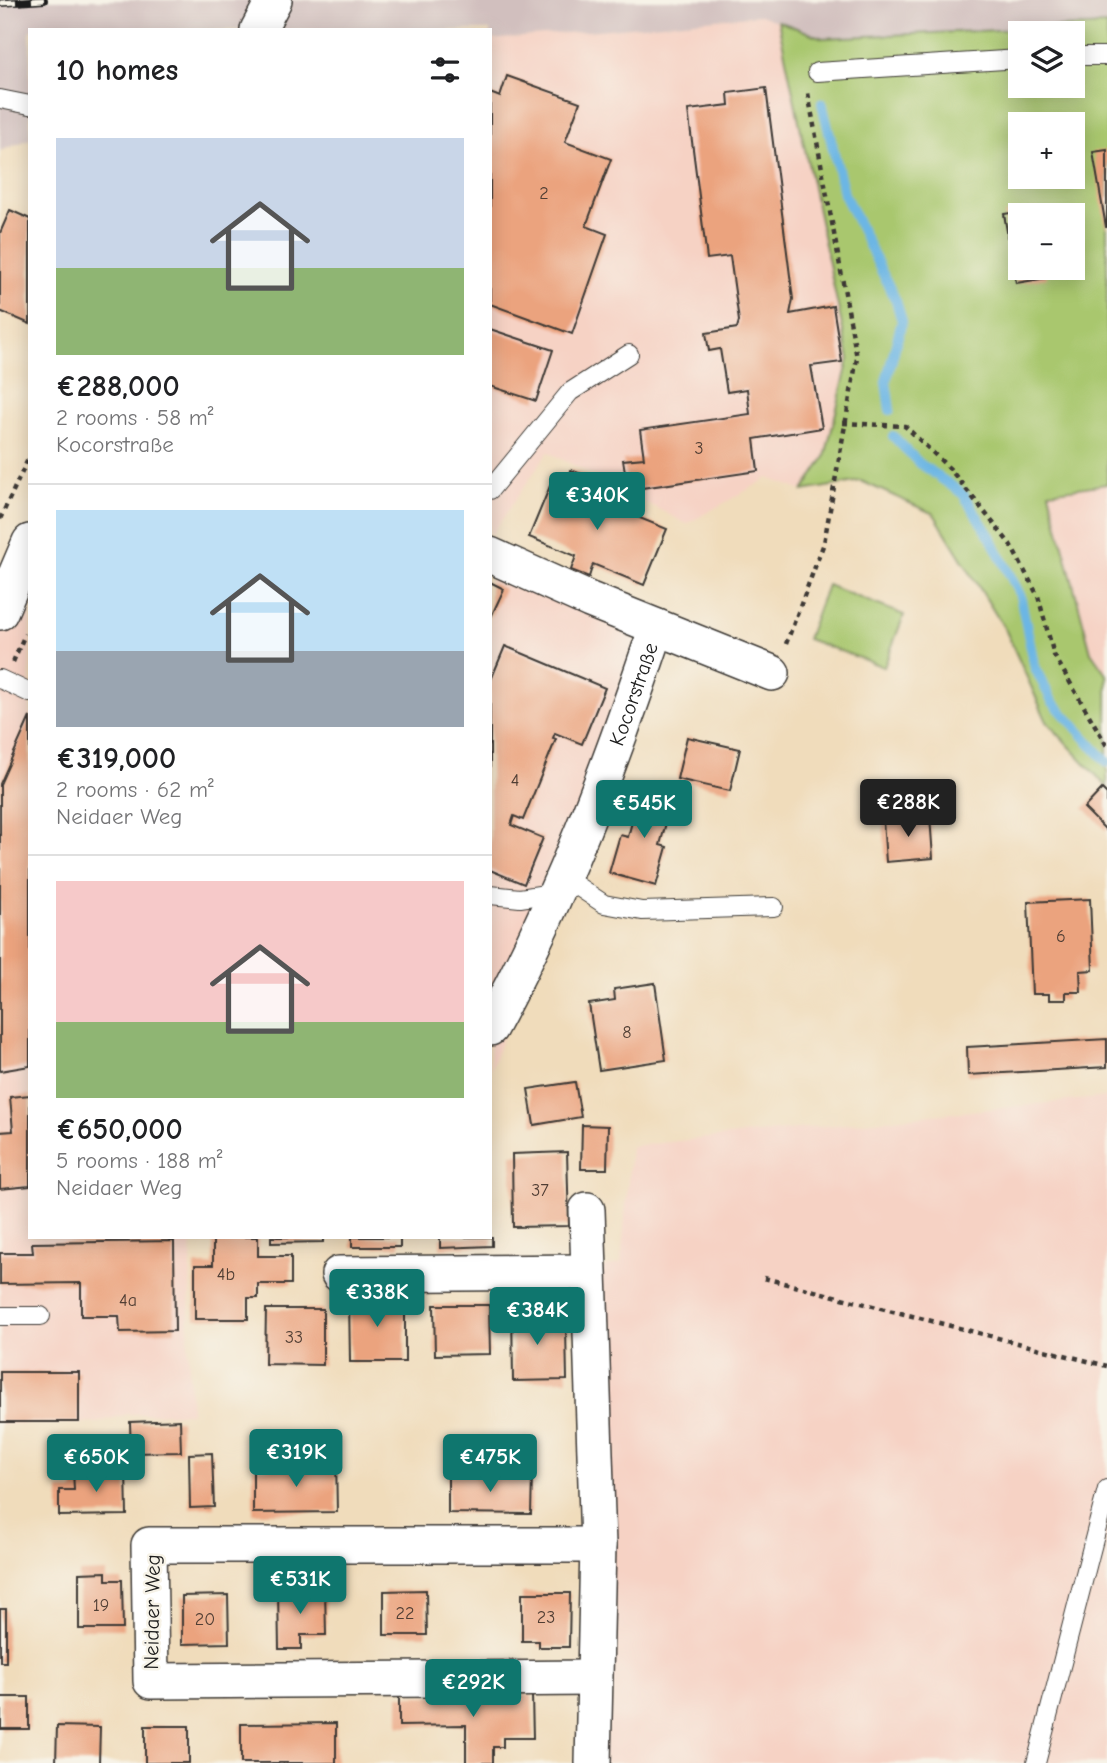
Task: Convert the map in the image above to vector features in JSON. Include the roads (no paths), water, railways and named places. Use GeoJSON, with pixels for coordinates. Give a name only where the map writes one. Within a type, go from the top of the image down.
{"type":"FeatureCollection","features":[{"type":"Feature","properties":{"kind":"street"},"geometry":{"type":"LineString","coordinates":[[259,28],[274,0]]}},
{"type":"Feature","properties":{"kind":"street"},"geometry":{"type":"LineString","coordinates":[[0,612],[28,547]]}},
{"type":"Feature","properties":{"kind":"street","name":"Kocorstraße"},"geometry":{"type":"LineString","coordinates":[[492,556],[772,673]]}},
{"type":"Feature","properties":{"kind":"street","name":"Kocorstraße"},"geometry":{"type":"LineString","coordinates":[[492,1024],[535,946],[562,885],[623,728],[657,627]]}},
{"type":"Feature","properties":{"kind":"street"},"geometry":{"type":"LineString","coordinates":[[587,1210],[598,1545],[593,1763]]}},
{"type":"Feature","properties":{"kind":"street"},"geometry":{"type":"LineString","coordinates":[[339,1274],[588,1272]]}},
{"type":"Feature","properties":{"kind":"street","name":"Neidaer Weg"},"geometry":{"type":"LineString","coordinates":[[594,1678],[151,1681],[149,1545],[598,1545]]}},
{"type":"Feature","properties":{"kind":"lane"},"geometry":{"type":"LineString","coordinates":[[1085,56],[1107,56]]}},
{"type":"Feature","properties":{"kind":"lane"},"geometry":{"type":"LineString","coordinates":[[817,72],[1008,60]]}},
{"type":"Feature","properties":{"kind":"lane"},"geometry":{"type":"LineString","coordinates":[[0,99],[28,105]]}},
{"type":"Feature","properties":{"kind":"lane"},"geometry":{"type":"LineString","coordinates":[[492,488],[570,392],[629,354]]}},
{"type":"Feature","properties":{"kind":"lane"},"geometry":{"type":"LineString","coordinates":[[0,679],[28,692]]}},
{"type":"Feature","properties":{"kind":"lane"},"geometry":{"type":"LineString","coordinates":[[492,895],[520,898],[562,885],[604,904],[642,911],[774,907]]}},
{"type":"Feature","properties":{"kind":"lane"},"geometry":{"type":"LineString","coordinates":[[0,1316],[41,1316]]}},
{"type":"Feature","properties":{"kind":"lane"},"geometry":{"type":"LineString","coordinates":[[1036,1763],[1107,1489]]}},
{"type":"Feature","properties":{"kind":"waterway"},"geometry":{"type":"LineString","coordinates":[[822,103],[844,194],[896,301],[902,321],[886,382],[890,410]]}},
{"type":"Feature","properties":{"kind":"waterway"},"geometry":{"type":"LineString","coordinates":[[893,436],[919,463],[963,494],[991,538],[1020,595],[1035,668],[1052,701],[1107,762]]}},
{"type":"Feature","properties":{"kind":"railway"},"geometry":{"type":"LineString","coordinates":[[0,3],[44,0]]}}]}
